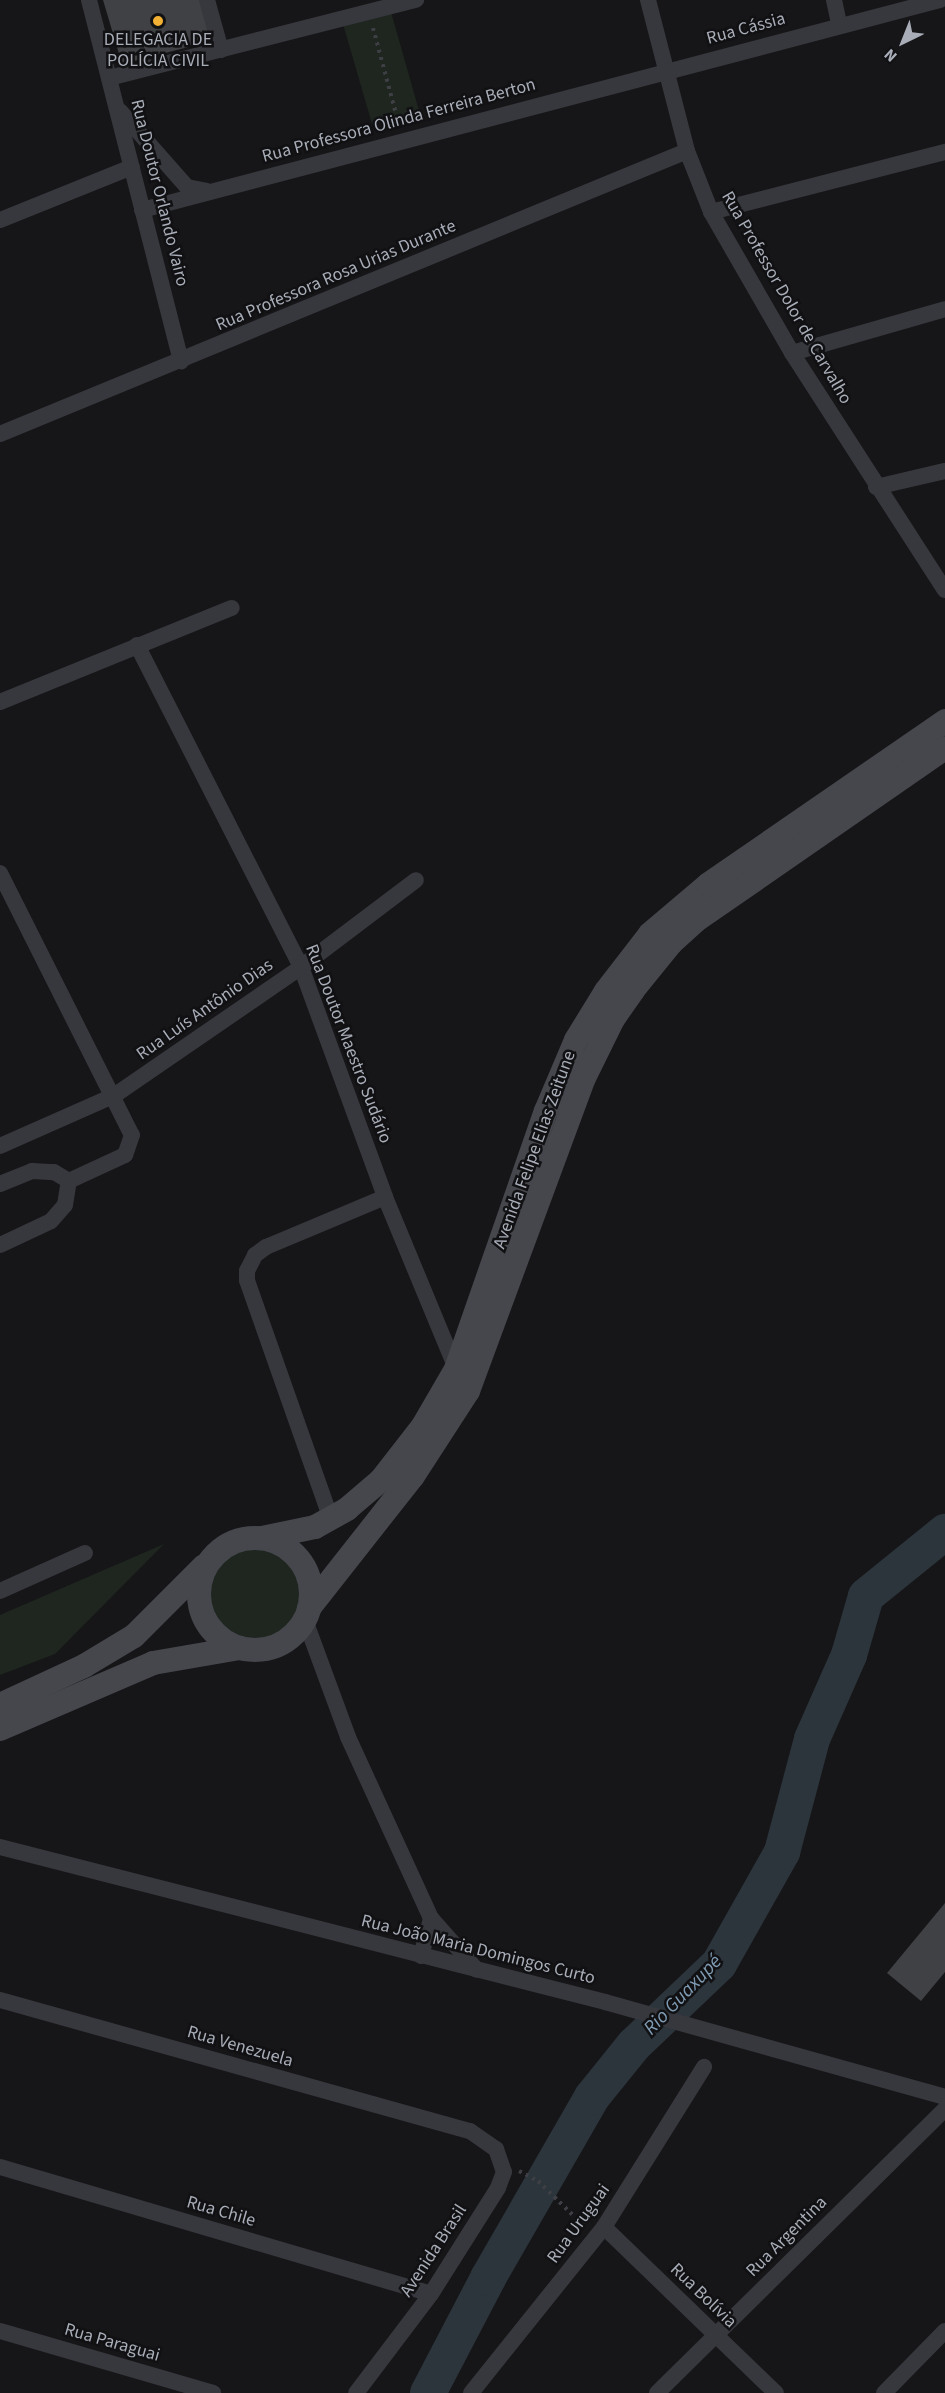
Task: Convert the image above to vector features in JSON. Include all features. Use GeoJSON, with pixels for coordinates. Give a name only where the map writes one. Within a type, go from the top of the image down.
{"type":"FeatureCollection","features":[{"type":"Feature","properties":{"kind":"main road","name":"Avenida Felipe Elias Zeitune"},"geometry":{"type":"LineString","coordinates":[[262,1538],[296,1532],[331,1520],[362,1498],[401,1456],[456,1369],[553,1093],[576,1040],[606,991],[650,934],[680,905],[945,721]]}},
{"type":"Feature","properties":{"kind":"main road","name":"Avenida Felipe Elias Zeitune"},"geometry":{"type":"LineString","coordinates":[[307,1614],[413,1476],[468,1391],[584,1078],[613,1019],[633,990],[671,943],[698,919],[945,748]]}},
{"type":"Feature","properties":{"kind":"main road"},"geometry":{"type":"LineString","coordinates":[[0,1705],[84,1666],[134,1636],[227,1544],[262,1538],[284,1546],[301,1562],[310,1584],[307,1614],[279,1645],[253,1650],[240,1648],[153,1663],[0,1729]]}},
{"type":"Feature","properties":{"kind":"main road"},"geometry":{"type":"LineString","coordinates":[[208,1562],[199,1587],[202,1613],[217,1635],[240,1648]]}},
{"type":"Feature","properties":{"kind":"street","name":"Rua Doutor Orlando Vairo"},"geometry":{"type":"LineString","coordinates":[[89,0],[119,109],[181,361]]}},
{"type":"Feature","properties":{"kind":"street"},"geometry":{"type":"LineString","coordinates":[[207,0],[221,50]]}},
{"type":"Feature","properties":{"kind":"street"},"geometry":{"type":"LineString","coordinates":[[109,78],[416,0]]}},
{"type":"Feature","properties":{"kind":"street","name":"Rua Professor Dolor de Carvalho"},"geometry":{"type":"LineString","coordinates":[[648,0],[687,151],[711,212],[792,353],[876,487],[945,590]]}},
{"type":"Feature","properties":{"kind":"street"},"geometry":{"type":"LineString","coordinates":[[834,0],[840,24]]}},
{"type":"Feature","properties":{"kind":"street","name":"Rua Cássia"},"geometry":{"type":"LineString","coordinates":[[667,71],[840,24],[940,0]]}},
{"type":"Feature","properties":{"kind":"street","name":"Rua Professora Olinda Ferreira Berton"},"geometry":{"type":"LineString","coordinates":[[142,210],[667,71]]}},
{"type":"Feature","properties":{"kind":"street"},"geometry":{"type":"LineString","coordinates":[[119,109],[188,187],[208,192]]}},
{"type":"Feature","properties":{"kind":"street","name":"Rua Professora Rosa Urias Durante"},"geometry":{"type":"LineString","coordinates":[[0,434],[687,151]]}},
{"type":"Feature","properties":{"kind":"street"},"geometry":{"type":"LineString","coordinates":[[711,212],[945,152]]}},
{"type":"Feature","properties":{"kind":"street"},"geometry":{"type":"LineString","coordinates":[[0,220],[132,167]]}},
{"type":"Feature","properties":{"kind":"street"},"geometry":{"type":"LineString","coordinates":[[792,353],[945,309]]}},
{"type":"Feature","properties":{"kind":"street"},"geometry":{"type":"LineString","coordinates":[[876,487],[945,471]]}},
{"type":"Feature","properties":{"kind":"street"},"geometry":{"type":"LineString","coordinates":[[0,702],[231,609]]}},
{"type":"Feature","properties":{"kind":"street","name":"Rua Doutor Maestro Sudário"},"geometry":{"type":"LineString","coordinates":[[137,645],[301,967],[385,1197],[456,1369],[468,1391]]}},
{"type":"Feature","properties":{"kind":"street"},"geometry":{"type":"LineString","coordinates":[[0,873],[130,1127],[130,1150],[69,1181]]}},
{"type":"Feature","properties":{"kind":"street","name":"Rua Luís Antônio Dias"},"geometry":{"type":"LineString","coordinates":[[0,1146],[115,1095],[301,967],[416,880]]}},
{"type":"Feature","properties":{"kind":"street"},"geometry":{"type":"LineString","coordinates":[[0,1184],[33,1171],[54,1172],[69,1181]]}},
{"type":"Feature","properties":{"kind":"street"},"geometry":{"type":"LineString","coordinates":[[0,1245],[51,1221],[65,1205],[69,1181]]}},
{"type":"Feature","properties":{"kind":"street"},"geometry":{"type":"LineString","coordinates":[[331,1520],[247,1280],[247,1271],[255,1255],[266,1247],[385,1197]]}},
{"type":"Feature","properties":{"kind":"street"},"geometry":{"type":"LineString","coordinates":[[0,1591],[85,1553]]}},
{"type":"Feature","properties":{"kind":"street"},"geometry":{"type":"LineString","coordinates":[[307,1614],[348,1737],[431,1918],[477,1970]]}},
{"type":"Feature","properties":{"kind":"street","name":"Rua João Maria Domingos Curto"},"geometry":{"type":"LineString","coordinates":[[0,1847],[605,2002],[945,2097]]}},
{"type":"Feature","properties":{"kind":"street"},"geometry":{"type":"LineString","coordinates":[[421,1956],[431,1918]]}},
{"type":"Feature","properties":{"kind":"street","name":"Rua Venezuela"},"geometry":{"type":"LineString","coordinates":[[0,2000],[470,2131]]}},
{"type":"Feature","properties":{"kind":"street","name":"Rua Uruguai"},"geometry":{"type":"LineString","coordinates":[[471,2393],[600,2233],[704,2067]]}},
{"type":"Feature","properties":{"kind":"street","name":"Rua Argentina"},"geometry":{"type":"LineString","coordinates":[[657,2393],[945,2109]]}},
{"type":"Feature","properties":{"kind":"street","name":"Avenida Brasil"},"geometry":{"type":"LineString","coordinates":[[356,2393],[431,2294],[498,2188],[504,2172],[496,2150],[470,2131]]}},
{"type":"Feature","properties":{"kind":"street","name":"Rua Chile"},"geometry":{"type":"LineString","coordinates":[[0,2167],[431,2294]]}},
{"type":"Feature","properties":{"kind":"street","name":"Rua Bolívia"},"geometry":{"type":"LineString","coordinates":[[600,2233],[715,2335],[776,2393]]}},
{"type":"Feature","properties":{"kind":"street","name":"Rua Paraguai"},"geometry":{"type":"LineString","coordinates":[[0,2331],[213,2393]]}},
{"type":"Feature","properties":{"kind":"street"},"geometry":{"type":"LineString","coordinates":[[884,2393],[945,2331]]}},
{"type":"Feature","properties":{"kind":"path"},"geometry":{"type":"LineString","coordinates":[[369,12],[403,140]]}},
{"type":"Feature","properties":{"kind":"path"},"geometry":{"type":"LineString","coordinates":[[538,2181],[600,2233]]}},
{"type":"Feature","properties":{"kind":"shaded area"},"geometry":{"type":"Polygon","coordinates":[[[391,12],[420,114],[372,124],[343,24],[391,12]]]}},
{"type":"Feature","properties":{"kind":"shaded area"},"geometry":{"type":"Polygon","coordinates":[[[164,1544],[55,1654],[0,1675],[0,1615],[164,1544]]]}},
{"type":"Feature","properties":{"kind":"shaded area"},"geometry":{"type":"Polygon","coordinates":[[[255,1547],[273,1550],[288,1561],[299,1576],[302,1594],[299,1612],[288,1627],[273,1638],[255,1641],[237,1638],[222,1627],[211,1612],[208,1594],[211,1576],[222,1561],[237,1550],[255,1547]]]}},
{"type":"Feature","properties":{"kind":"building","name":"DELEGACIA DE POLÍCIA CIVIL"},"geometry":{"type":"Polygon","coordinates":[[[103,0],[201,0],[212,41],[122,64],[103,0]]]}},
{"type":"Feature","properties":{"kind":"building"},"geometry":{"type":"Polygon","coordinates":[[[945,1903],[945,1972],[921,2001],[887,1973],[945,1903]]]}},
{"type":"Feature","properties":{"kind":"waterway","name":"Rio Guaxupé"},"geometry":{"type":"LineString","coordinates":[[428,2393],[488,2278],[592,2097],[634,2045],[719,1964],[782,1852],[812,1739],[849,1655],[866,1596],[945,1532]]}},
{"type":"Feature","properties":{"kind":"place","name":"DELEGACIA DE POLÍCIA CIVIL"},"geometry":{"type":"Point","coordinates":[158,21]}}]}
